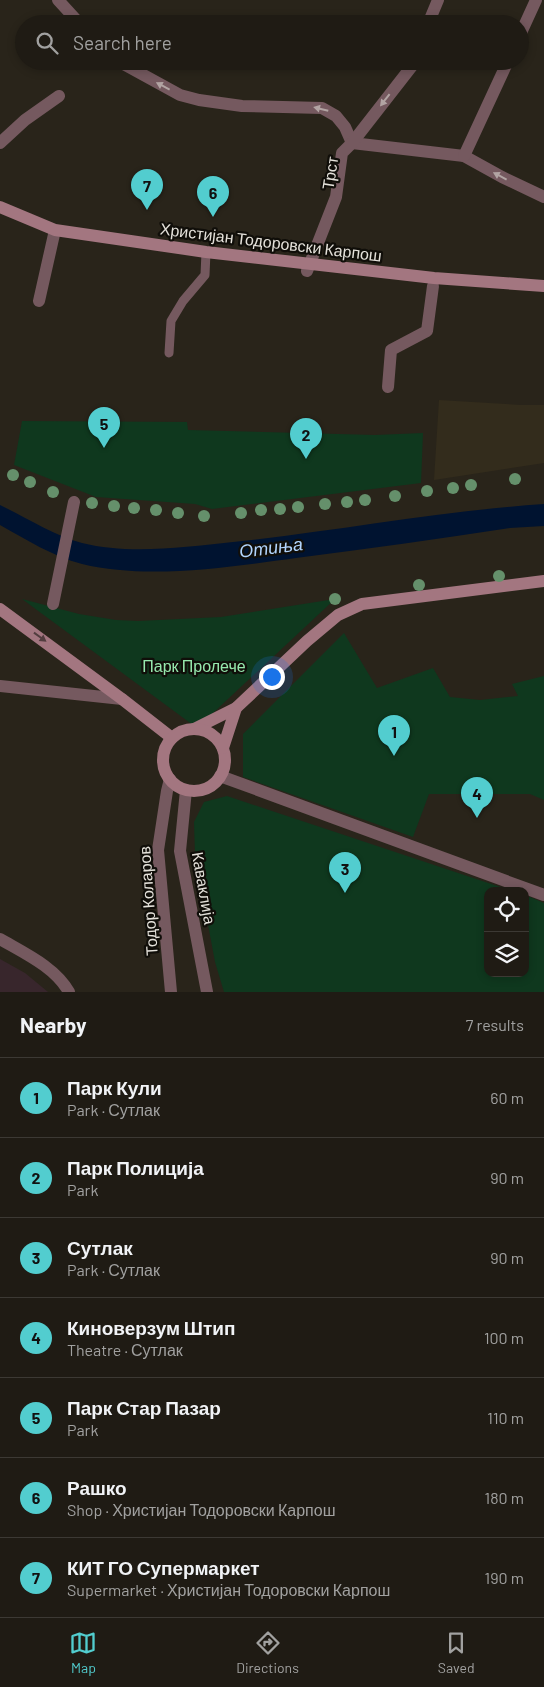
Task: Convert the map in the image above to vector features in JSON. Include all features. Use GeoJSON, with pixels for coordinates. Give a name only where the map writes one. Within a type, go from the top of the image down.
{"type":"FeatureCollection","features":[{"type":"Feature","properties":{"kind":"street"},"geometry":{"type":"LineString","coordinates":[[58,0],[72,15]]}},
{"type":"Feature","properties":{"kind":"street"},"geometry":{"type":"LineString","coordinates":[[432,15],[438,0]]}},
{"type":"Feature","properties":{"kind":"street"},"geometry":{"type":"LineString","coordinates":[[529,15],[536,0]]}},
{"type":"Feature","properties":{"kind":"street"},"geometry":{"type":"LineString","coordinates":[[134,70],[180,95],[198,100],[242,106],[322,108],[336,116],[345,128],[352,143],[464,156],[544,197]]}},
{"type":"Feature","properties":{"kind":"street","name":"Трст"},"geometry":{"type":"LineString","coordinates":[[313,267],[336,197],[342,153],[352,143],[409,70]]}},
{"type":"Feature","properties":{"kind":"street"},"geometry":{"type":"LineString","coordinates":[[464,156],[504,70]]}},
{"type":"Feature","properties":{"kind":"street"},"geometry":{"type":"LineString","coordinates":[[0,143],[25,120],[59,96]]}},
{"type":"Feature","properties":{"kind":"street"},"geometry":{"type":"LineString","coordinates":[[0,207],[55,234]]}},
{"type":"Feature","properties":{"kind":"street"},"geometry":{"type":"LineString","coordinates":[[0,215],[55,234]]}},
{"type":"Feature","properties":{"kind":"street"},"geometry":{"type":"LineString","coordinates":[[39,301],[55,234]]}},
{"type":"Feature","properties":{"kind":"street","name":"Христијан Тодоровски Карпош"},"geometry":{"type":"LineString","coordinates":[[55,234],[206,256],[434,278],[544,286]]}},
{"type":"Feature","properties":{"kind":"street"},"geometry":{"type":"LineString","coordinates":[[313,267],[433,286],[519,291],[544,295]]}},
{"type":"Feature","properties":{"kind":"street"},"geometry":{"type":"LineString","coordinates":[[388,387],[391,350],[427,332],[433,286]]}},
{"type":"Feature","properties":{"kind":"street"},"geometry":{"type":"LineString","coordinates":[[54,599],[73,506]]}},
{"type":"Feature","properties":{"kind":"street"},"geometry":{"type":"LineString","coordinates":[[194,729],[236,708],[307,641],[338,615],[362,604],[544,581]]}},
{"type":"Feature","properties":{"kind":"street"},"geometry":{"type":"LineString","coordinates":[[0,609],[172,738]]}},
{"type":"Feature","properties":{"kind":"street"},"geometry":{"type":"LineString","coordinates":[[0,686],[122,699]]}},
{"type":"Feature","properties":{"kind":"street"},"geometry":{"type":"LineString","coordinates":[[223,748],[218,740],[203,730],[186,730],[172,738],[163,754],[165,772],[177,786],[186,790],[205,788],[213,783],[220,776],[224,762],[223,748],[236,708]]}},
{"type":"Feature","properties":{"kind":"street"},"geometry":{"type":"LineString","coordinates":[[220,776],[544,895]]}},
{"type":"Feature","properties":{"kind":"street","name":"Тодор Коларов"},"geometry":{"type":"LineString","coordinates":[[170,779],[166,791],[158,850],[171,992]]}},
{"type":"Feature","properties":{"kind":"street","name":"Каваклија"},"geometry":{"type":"LineString","coordinates":[[186,790],[180,851],[207,992]]}},
{"type":"Feature","properties":{"kind":"street"},"geometry":{"type":"LineString","coordinates":[[0,939],[33,958],[63,981],[69,992]]}},
{"type":"Feature","properties":{"kind":"lane"},"geometry":{"type":"LineString","coordinates":[[169,353],[171,321],[183,301],[204,275],[206,256]]}},
{"type":"Feature","properties":{"kind":"shaded area"},"geometry":{"type":"Polygon","coordinates":[[[439,400],[544,405],[544,463],[434,480],[439,400]]]}},
{"type":"Feature","properties":{"kind":"shaded area"},"geometry":{"type":"Polygon","coordinates":[[[0,959],[25,973],[48,992],[0,992],[0,959]]]}},
{"type":"Feature","properties":{"kind":"green space"},"geometry":{"type":"Polygon","coordinates":[[[22,421],[187,422],[188,430],[375,435],[423,433],[421,483],[212,509],[195,504],[96,497],[14,465],[22,421]]]}},
{"type":"Feature","properties":{"kind":"green space","name":"Парк Пролече"},"geometry":{"type":"Polygon","coordinates":[[[22,599],[79,614],[116,620],[138,621],[221,617],[335,599],[197,728],[22,599]]]}},
{"type":"Feature","properties":{"kind":"green space"},"geometry":{"type":"Polygon","coordinates":[[[344,633],[377,688],[433,668],[450,697],[480,700],[518,696],[512,684],[544,676],[544,800],[530,794],[429,794],[413,837],[243,777],[243,734],[344,633]]]}},
{"type":"Feature","properties":{"kind":"green space"},"geometry":{"type":"Polygon","coordinates":[[[227,796],[500,887],[484,887],[484,977],[529,977],[529,897],[544,903],[544,992],[224,992],[215,962],[195,855],[194,822],[204,802],[227,796]]]}},
{"type":"Feature","properties":{"kind":"water","name":"Отиња"},"geometry":{"type":"Polygon","coordinates":[[[544,504],[544,526],[510,528],[244,565],[161,572],[107,569],[71,561],[30,542],[0,525],[0,505],[71,540],[100,547],[119,549],[157,549],[272,537],[466,511],[544,504]]]}},
{"type":"Feature","properties":{"kind":"place","name":"КИТ ГО Супермаркет"},"geometry":{"type":"Point","coordinates":[147,210]}},
{"type":"Feature","properties":{"kind":"place","name":"Рашко"},"geometry":{"type":"Point","coordinates":[213,217]}},
{"type":"Feature","properties":{"kind":"place","name":"Парк Стар Пазар"},"geometry":{"type":"Point","coordinates":[104,448]}},
{"type":"Feature","properties":{"kind":"place","name":"Парк Полиција"},"geometry":{"type":"Point","coordinates":[306,459]}},
{"type":"Feature","properties":{"kind":"place","name":"Парк Кули"},"geometry":{"type":"Point","coordinates":[394,756]}},
{"type":"Feature","properties":{"kind":"place","name":"Киноверзум Штип"},"geometry":{"type":"Point","coordinates":[477,818]}},
{"type":"Feature","properties":{"kind":"place","name":"Сутлак"},"geometry":{"type":"Point","coordinates":[345,893]}}]}
